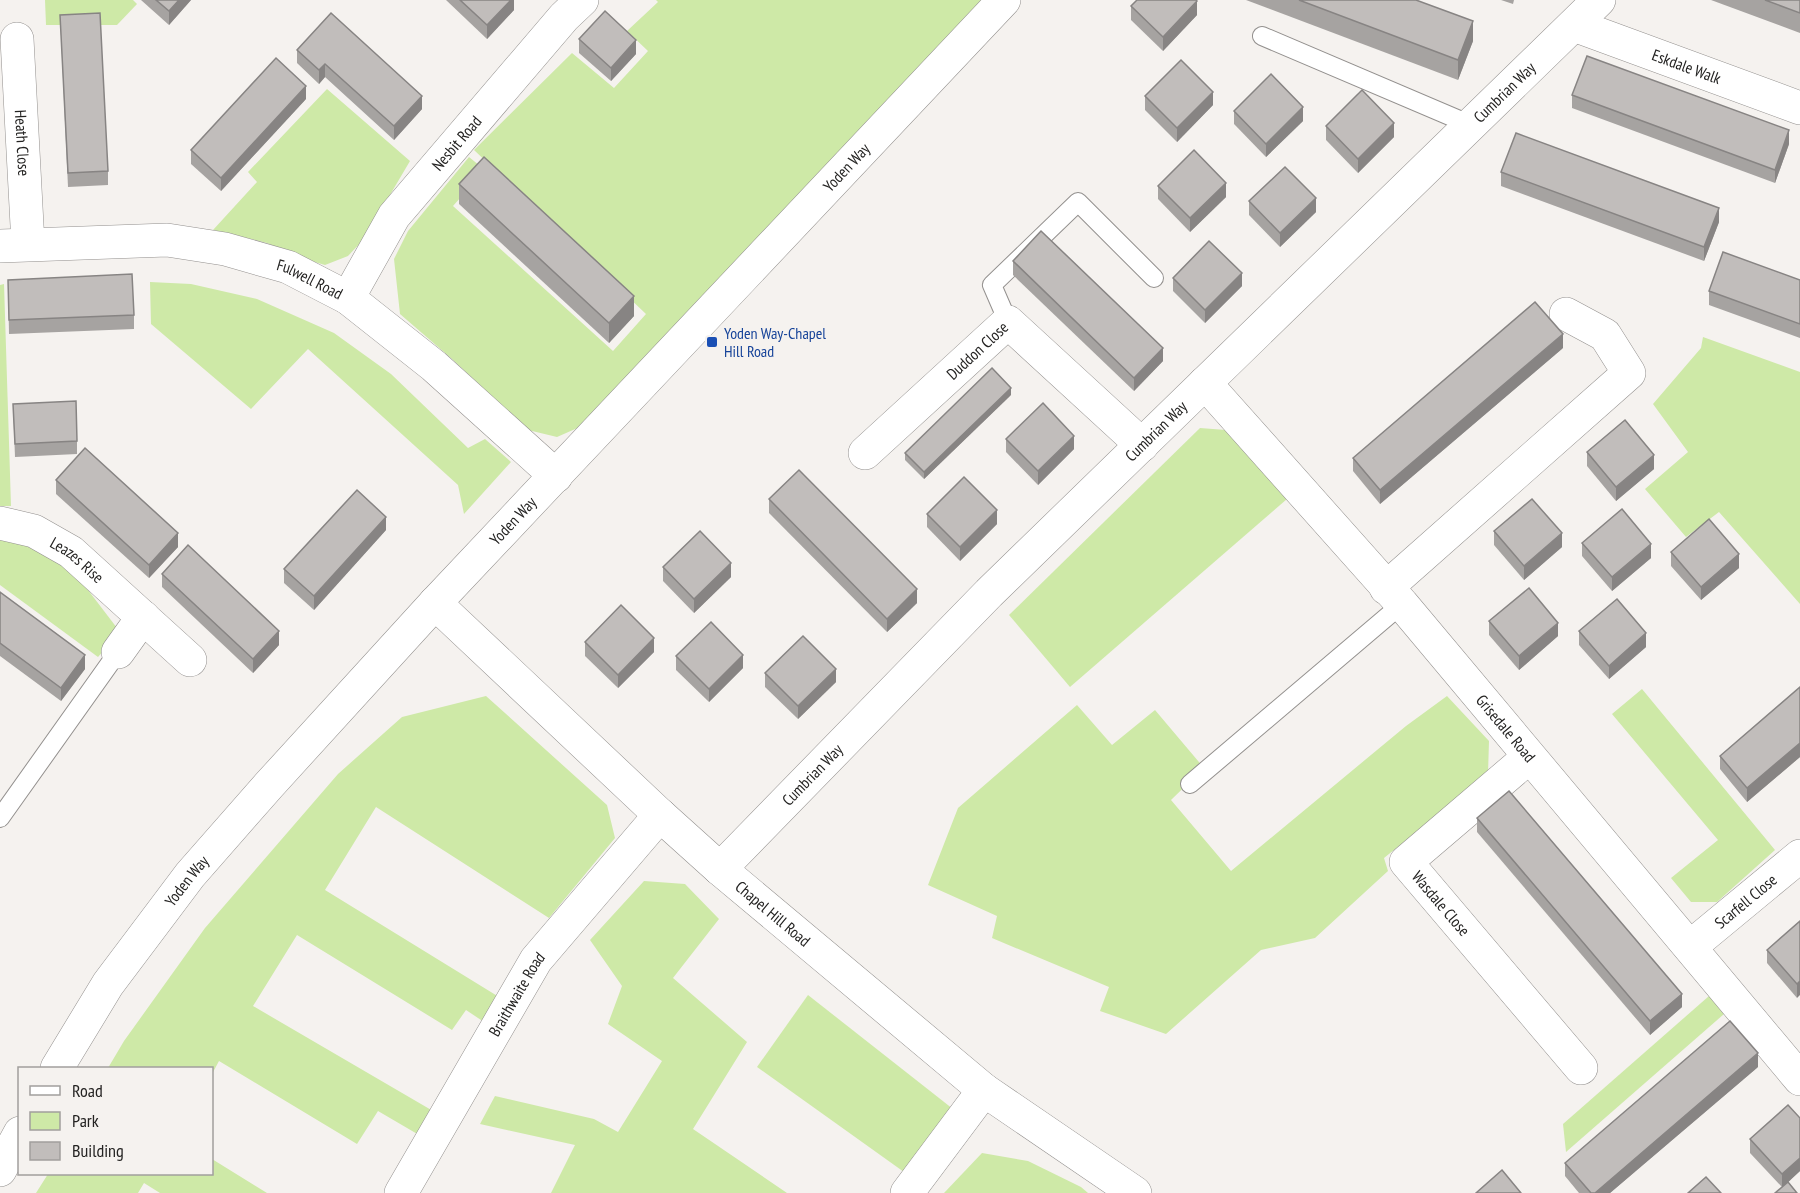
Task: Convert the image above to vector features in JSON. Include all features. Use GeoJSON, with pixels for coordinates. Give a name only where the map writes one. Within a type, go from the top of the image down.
{"type":"FeatureCollection","features":[{"type":"Feature","properties":{"kind":"street","name":"Yoden Way"},"geometry":{"type":"LineString","coordinates":[[58,1067],[108,984],[190,875],[269,785],[435,603],[1004,0]]}},
{"type":"Feature","properties":{"kind":"street","name":"Cumbrian Way"},"geometry":{"type":"LineString","coordinates":[[720,868],[989,593],[1599,0]]}},
{"type":"Feature","properties":{"kind":"street","name":"Nesbit Road"},"geometry":{"type":"LineString","coordinates":[[348,298],[394,216],[564,6]]}},
{"type":"Feature","properties":{"kind":"street","name":"Eskdale Walk"},"geometry":{"type":"LineString","coordinates":[[1574,24],[1800,108]]}},
{"type":"Feature","properties":{"kind":"street","name":"Heath Close"},"geometry":{"type":"LineString","coordinates":[[14,245],[17,39]]}},
{"type":"Feature","properties":{"kind":"street","name":"Fulwell Road"},"geometry":{"type":"LineString","coordinates":[[14,245],[167,240],[225,249],[288,267],[348,298],[434,366],[556,476]]}},
{"type":"Feature","properties":{"kind":"street"},"geometry":{"type":"LineString","coordinates":[[1394,596],[1629,373],[1605,335],[1566,314]]}},
{"type":"Feature","properties":{"kind":"street","name":"Duddon Close"},"geometry":{"type":"LineString","coordinates":[[865,453],[1008,322],[1142,445]]}},
{"type":"Feature","properties":{"kind":"street","name":"Grisedale Road"},"geometry":{"type":"LineString","coordinates":[[1205,383],[1394,596],[1800,1079]]}},
{"type":"Feature","properties":{"kind":"street","name":"Leazes Rise"},"geometry":{"type":"LineString","coordinates":[[0,523],[34,531],[71,552],[190,660]]}},
{"type":"Feature","properties":{"kind":"street","name":"Chapel Hill Road"},"geometry":{"type":"LineString","coordinates":[[435,603],[660,815],[720,868],[984,1090],[1135,1193]]}},
{"type":"Feature","properties":{"kind":"street"},"geometry":{"type":"LineString","coordinates":[[118,652],[142,617]]}},
{"type":"Feature","properties":{"kind":"street","name":"Wasdale Close"},"geometry":{"type":"LineString","coordinates":[[1529,757],[1406,862],[1581,1068]]}},
{"type":"Feature","properties":{"kind":"street","name":"Braithwaite Road"},"geometry":{"type":"LineString","coordinates":[[401,1193],[536,960],[660,815]]}},
{"type":"Feature","properties":{"kind":"street","name":"Scarfell Close"},"geometry":{"type":"LineString","coordinates":[[1689,947],[1800,856]]}},
{"type":"Feature","properties":{"kind":"street"},"geometry":{"type":"LineString","coordinates":[[907,1193],[984,1090]]}},
{"type":"Feature","properties":{"kind":"street"},"geometry":{"type":"LineString","coordinates":[[0,1170],[18,1137]]}},
{"type":"Feature","properties":{"kind":"lane"},"geometry":{"type":"LineString","coordinates":[[1262,36],[1472,125]]}},
{"type":"Feature","properties":{"kind":"lane"},"geometry":{"type":"LineString","coordinates":[[1008,322],[992,285],[1078,202],[1154,278]]}},
{"type":"Feature","properties":{"kind":"lane"},"geometry":{"type":"LineString","coordinates":[[1190,784],[1394,596]]}},
{"type":"Feature","properties":{"kind":"lane"},"geometry":{"type":"LineString","coordinates":[[0,818],[118,652]]}},
{"type":"Feature","properties":{"kind":"green space"},"geometry":{"type":"Polygon","coordinates":[[[45,0],[133,0],[137,4],[117,25],[46,25],[45,0]]]}},
{"type":"Feature","properties":{"kind":"green space"},"geometry":{"type":"Polygon","coordinates":[[[656,0],[984,0],[582,426],[557,437],[528,430],[400,314],[394,259],[408,231],[469,157],[485,170],[453,206],[613,351],[646,314],[474,150],[572,53],[614,88],[648,51],[627,31],[658,2],[656,0]]]}},
{"type":"Feature","properties":{"kind":"green space"},"geometry":{"type":"Polygon","coordinates":[[[327,89],[410,161],[364,239],[348,256],[325,265],[301,258],[267,243],[213,230],[257,182],[248,172],[327,89]]]}},
{"type":"Feature","properties":{"kind":"green space"},"geometry":{"type":"Polygon","coordinates":[[[150,282],[191,284],[257,299],[334,333],[391,374],[468,448],[485,439],[511,462],[464,514],[458,485],[308,349],[251,409],[151,324],[150,282]]]}},
{"type":"Feature","properties":{"kind":"green space"},"geometry":{"type":"Polygon","coordinates":[[[4,284],[11,506],[0,506],[0,285],[4,284]]]}},
{"type":"Feature","properties":{"kind":"green space"},"geometry":{"type":"Polygon","coordinates":[[[1703,337],[1800,372],[1800,604],[1719,512],[1686,537],[1645,489],[1688,452],[1653,404],[1701,348],[1703,337]]]}},
{"type":"Feature","properties":{"kind":"green space"},"geometry":{"type":"Polygon","coordinates":[[[1200,428],[1226,430],[1287,499],[1070,687],[1009,615],[1200,428]]]}},
{"type":"Feature","properties":{"kind":"green space"},"geometry":{"type":"Polygon","coordinates":[[[0,536],[56,558],[88,590],[117,628],[114,639],[98,657],[0,585],[0,536]]]}},
{"type":"Feature","properties":{"kind":"green space"},"geometry":{"type":"Polygon","coordinates":[[[1642,689],[1775,850],[1717,902],[1691,902],[1671,878],[1718,840],[1612,714],[1642,689]]]}},
{"type":"Feature","properties":{"kind":"green space"},"geometry":{"type":"Polygon","coordinates":[[[486,696],[607,805],[615,838],[549,918],[376,807],[325,890],[499,997],[484,1022],[466,1010],[452,1030],[297,935],[253,1006],[433,1111],[419,1135],[378,1111],[357,1144],[219,1061],[213,1072],[213,1067],[109,1067],[124,1041],[205,928],[338,774],[402,717],[486,696]]]}},
{"type":"Feature","properties":{"kind":"green space"},"geometry":{"type":"Polygon","coordinates":[[[1447,696],[1489,741],[1488,774],[1384,858],[1388,871],[1315,938],[1261,950],[1166,1034],[1100,1011],[1109,987],[992,938],[997,916],[928,885],[958,808],[1077,705],[1112,745],[1155,710],[1204,768],[1171,800],[1231,871],[1406,726],[1447,696]]]}},
{"type":"Feature","properties":{"kind":"green space"},"geometry":{"type":"Polygon","coordinates":[[[644,881],[685,884],[719,919],[673,978],[747,1042],[693,1129],[787,1193],[551,1193],[575,1145],[480,1124],[495,1096],[594,1119],[618,1132],[662,1061],[608,1024],[622,986],[590,940],[644,881]]]}},
{"type":"Feature","properties":{"kind":"green space"},"geometry":{"type":"Polygon","coordinates":[[[808,995],[953,1109],[904,1172],[757,1067],[808,995]]]}},
{"type":"Feature","properties":{"kind":"green space"},"geometry":{"type":"Polygon","coordinates":[[[1709,996],[1724,1014],[1566,1152],[1563,1124],[1709,996]]]}},
{"type":"Feature","properties":{"kind":"green space"},"geometry":{"type":"Polygon","coordinates":[[[982,1153],[1028,1161],[1081,1187],[1088,1193],[944,1193],[982,1153]]]}},
{"type":"Feature","properties":{"kind":"green space"},"geometry":{"type":"Polygon","coordinates":[[[213,1160],[267,1193],[160,1193],[144,1183],[138,1193],[36,1193],[47,1175],[213,1175],[213,1160]]]}},
{"type":"Feature","properties":{"kind":"building"},"geometry":{"type":"Polygon","coordinates":[[[156,0],[179,0],[169,11],[156,0]]]}},
{"type":"Feature","properties":{"kind":"building"},"geometry":{"type":"Polygon","coordinates":[[[460,0],[511,0],[487,25],[460,0]]]}},
{"type":"Feature","properties":{"kind":"building"},"geometry":{"type":"Polygon","coordinates":[[[1137,0],[1197,1],[1163,37],[1131,6],[1137,0]]]}},
{"type":"Feature","properties":{"kind":"building"},"geometry":{"type":"Polygon","coordinates":[[[1299,0],[1416,0],[1473,21],[1458,60],[1299,0]]]}},
{"type":"Feature","properties":{"kind":"building"},"geometry":{"type":"Polygon","coordinates":[[[1765,0],[1800,0],[1800,13],[1765,0]]]}},
{"type":"Feature","properties":{"kind":"building"},"geometry":{"type":"Polygon","coordinates":[[[605,11],[636,40],[611,68],[579,39],[605,11]]]}},
{"type":"Feature","properties":{"kind":"building"},"geometry":{"type":"Polygon","coordinates":[[[100,13],[108,171],[68,173],[60,15],[100,13]]]}},
{"type":"Feature","properties":{"kind":"building"},"geometry":{"type":"Polygon","coordinates":[[[331,13],[422,96],[394,126],[325,64],[319,70],[297,50],[331,13]]]}},
{"type":"Feature","properties":{"kind":"building"},"geometry":{"type":"Polygon","coordinates":[[[1587,56],[1789,130],[1775,170],[1572,95],[1587,56]]]}},
{"type":"Feature","properties":{"kind":"building"},"geometry":{"type":"Polygon","coordinates":[[[276,58],[306,86],[221,178],[191,150],[276,58]]]}},
{"type":"Feature","properties":{"kind":"building"},"geometry":{"type":"Polygon","coordinates":[[[1181,60],[1213,92],[1177,128],[1145,96],[1181,60]]]}},
{"type":"Feature","properties":{"kind":"building"},"geometry":{"type":"Polygon","coordinates":[[[1271,74],[1303,107],[1266,144],[1234,111],[1271,74]]]}},
{"type":"Feature","properties":{"kind":"building"},"geometry":{"type":"Polygon","coordinates":[[[1362,90],[1394,123],[1358,159],[1326,126],[1362,90]]]}},
{"type":"Feature","properties":{"kind":"building"},"geometry":{"type":"Polygon","coordinates":[[[1516,133],[1719,208],[1704,247],[1501,172],[1516,133]]]}},
{"type":"Feature","properties":{"kind":"building"},"geometry":{"type":"Polygon","coordinates":[[[1194,150],[1226,183],[1190,218],[1158,186],[1194,150]]]}},
{"type":"Feature","properties":{"kind":"building"},"geometry":{"type":"Polygon","coordinates":[[[484,157],[634,296],[609,323],[459,184],[484,157]]]}},
{"type":"Feature","properties":{"kind":"building"},"geometry":{"type":"Polygon","coordinates":[[[1285,167],[1316,198],[1280,233],[1249,201],[1285,167]]]}},
{"type":"Feature","properties":{"kind":"building"},"geometry":{"type":"Polygon","coordinates":[[[1041,231],[1163,348],[1134,378],[1013,261],[1041,231]]]}},
{"type":"Feature","properties":{"kind":"building"},"geometry":{"type":"Polygon","coordinates":[[[1209,241],[1242,273],[1205,310],[1173,278],[1209,241]]]}},
{"type":"Feature","properties":{"kind":"building"},"geometry":{"type":"Polygon","coordinates":[[[1723,252],[1800,280],[1800,324],[1709,291],[1723,252]]]}},
{"type":"Feature","properties":{"kind":"building"},"geometry":{"type":"Polygon","coordinates":[[[132,274],[134,315],[9,320],[8,280],[132,274]]]}},
{"type":"Feature","properties":{"kind":"building"},"geometry":{"type":"Polygon","coordinates":[[[1535,302],[1563,334],[1380,490],[1353,458],[1535,302]]]}},
{"type":"Feature","properties":{"kind":"building"},"geometry":{"type":"Polygon","coordinates":[[[992,368],[1011,388],[924,472],[905,453],[992,368]]]}},
{"type":"Feature","properties":{"kind":"building"},"geometry":{"type":"Polygon","coordinates":[[[76,401],[77,441],[15,444],[13,404],[76,401]]]}},
{"type":"Feature","properties":{"kind":"building"},"geometry":{"type":"Polygon","coordinates":[[[1043,403],[1074,436],[1038,471],[1006,439],[1043,403]]]}},
{"type":"Feature","properties":{"kind":"building"},"geometry":{"type":"Polygon","coordinates":[[[1625,420],[1654,455],[1616,487],[1587,452],[1625,420]]]}},
{"type":"Feature","properties":{"kind":"building"},"geometry":{"type":"Polygon","coordinates":[[[85,448],[178,533],[149,565],[56,480],[85,448]]]}},
{"type":"Feature","properties":{"kind":"building"},"geometry":{"type":"Polygon","coordinates":[[[799,470],[917,589],[887,619],[769,499],[799,470]]]}},
{"type":"Feature","properties":{"kind":"building"},"geometry":{"type":"Polygon","coordinates":[[[964,477],[997,510],[960,547],[927,514],[964,477]]]}},
{"type":"Feature","properties":{"kind":"building"},"geometry":{"type":"Polygon","coordinates":[[[357,490],[386,517],[314,596],[284,569],[357,490]]]}},
{"type":"Feature","properties":{"kind":"building"},"geometry":{"type":"Polygon","coordinates":[[[1532,499],[1562,533],[1524,566],[1494,531],[1532,499]]]}},
{"type":"Feature","properties":{"kind":"building"},"geometry":{"type":"Polygon","coordinates":[[[1622,509],[1651,544],[1612,577],[1582,543],[1622,509]]]}},
{"type":"Feature","properties":{"kind":"building"},"geometry":{"type":"Polygon","coordinates":[[[1709,519],[1739,554],[1701,587],[1671,552],[1709,519]]]}},
{"type":"Feature","properties":{"kind":"building"},"geometry":{"type":"Polygon","coordinates":[[[700,531],[731,563],[694,599],[663,567],[700,531]]]}},
{"type":"Feature","properties":{"kind":"building"},"geometry":{"type":"Polygon","coordinates":[[[188,545],[279,631],[253,659],[162,574],[188,545]]]}},
{"type":"Feature","properties":{"kind":"building"},"geometry":{"type":"Polygon","coordinates":[[[1529,588],[1558,623],[1519,656],[1489,621],[1529,588]]]}},
{"type":"Feature","properties":{"kind":"building"},"geometry":{"type":"Polygon","coordinates":[[[0,592],[85,655],[61,688],[0,643],[0,592]]]}},
{"type":"Feature","properties":{"kind":"building"},"geometry":{"type":"Polygon","coordinates":[[[1617,599],[1646,633],[1609,666],[1579,631],[1617,599]]]}},
{"type":"Feature","properties":{"kind":"building"},"geometry":{"type":"Polygon","coordinates":[[[621,605],[654,638],[618,675],[585,642],[621,605]]]}},
{"type":"Feature","properties":{"kind":"building"},"geometry":{"type":"Polygon","coordinates":[[[711,622],[743,655],[709,689],[676,656],[711,622]]]}},
{"type":"Feature","properties":{"kind":"building"},"geometry":{"type":"Polygon","coordinates":[[[803,636],[836,669],[798,706],[765,673],[803,636]]]}},
{"type":"Feature","properties":{"kind":"building"},"geometry":{"type":"Polygon","coordinates":[[[1800,687],[1800,743],[1747,788],[1720,756],[1800,687]]]}},
{"type":"Feature","properties":{"kind":"building"},"geometry":{"type":"Polygon","coordinates":[[[1509,791],[1682,994],[1650,1021],[1477,818],[1509,791]]]}},
{"type":"Feature","properties":{"kind":"building"},"geometry":{"type":"Polygon","coordinates":[[[1800,921],[1800,981],[1797,984],[1767,950],[1800,921]]]}},
{"type":"Feature","properties":{"kind":"building"},"geometry":{"type":"Polygon","coordinates":[[[1730,1021],[1758,1053],[1595,1193],[1591,1193],[1565,1163],[1730,1021]]]}},
{"type":"Feature","properties":{"kind":"building"},"geometry":{"type":"Polygon","coordinates":[[[1788,1105],[1800,1118],[1800,1158],[1782,1174],[1750,1139],[1788,1105]]]}},
{"type":"Feature","properties":{"kind":"building"},"geometry":{"type":"Polygon","coordinates":[[[1502,1170],[1521,1193],[1476,1193],[1502,1170]]]}},
{"type":"Feature","properties":{"kind":"building"},"geometry":{"type":"Polygon","coordinates":[[[1706,1177],[1721,1193],[1688,1193],[1706,1177]]]}},
{"type":"Feature","properties":{"kind":"building"},"geometry":{"type":"Polygon","coordinates":[[[1788,1182],[1797,1193],[1775,1193],[1788,1182]]]}},
{"type":"Feature","properties":{"kind":"place","name":"Yoden Way-Chapel Hill Road"},"geometry":{"type":"Point","coordinates":[712,342]}}]}
